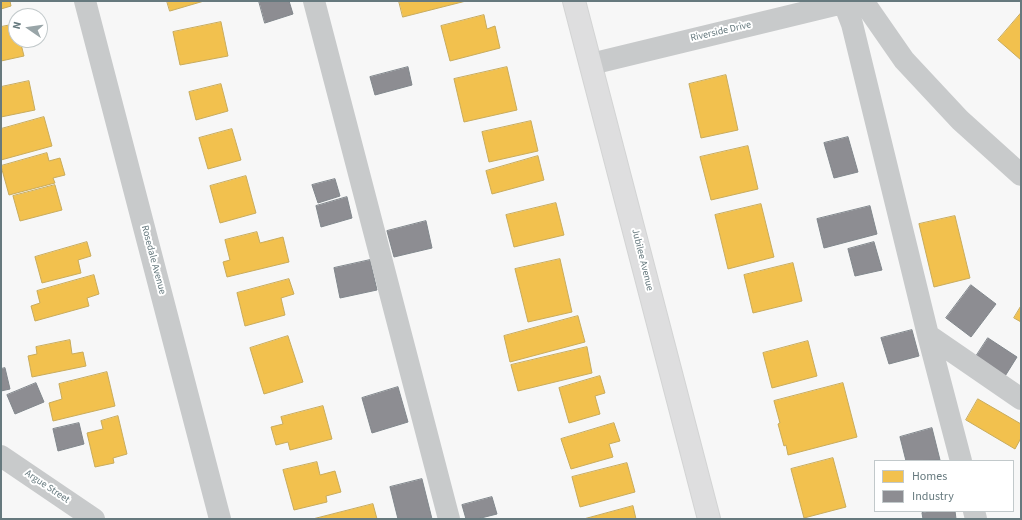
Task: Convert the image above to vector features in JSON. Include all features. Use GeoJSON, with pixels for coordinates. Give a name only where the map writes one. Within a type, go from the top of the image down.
{"type":"FeatureCollection","features":[{"type":"Feature","properties":{"kind":"main road","name":"Jubilee Avenue"},"geometry":{"type":"LineString","coordinates":[[574,1],[709,519]]}},
{"type":"Feature","properties":{"kind":"street","name":"Rosedale Avenue"},"geometry":{"type":"LineString","coordinates":[[86,1],[220,519]]}},
{"type":"Feature","properties":{"kind":"street"},"geometry":{"type":"LineString","coordinates":[[314,1],[449,519]]}},
{"type":"Feature","properties":{"kind":"street"},"geometry":{"type":"LineString","coordinates":[[852,2],[960,120],[1021,175]]}},
{"type":"Feature","properties":{"kind":"street"},"geometry":{"type":"LineString","coordinates":[[852,2],[852,24],[928,335],[961,460]]}},
{"type":"Feature","properties":{"kind":"street","name":"Riverside Drive"},"geometry":{"type":"LineString","coordinates":[[591,64],[852,2]]}},
{"type":"Feature","properties":{"kind":"street"},"geometry":{"type":"LineString","coordinates":[[928,335],[1021,399]]}},
{"type":"Feature","properties":{"kind":"street","name":"Argue Street"},"geometry":{"type":"LineString","coordinates":[[1,456],[94,519]]}},
{"type":"Feature","properties":{"kind":"building: Homes"},"geometry":{"type":"Polygon","coordinates":[[[1,1],[10,1],[11,6],[1,9],[1,1]]]}},
{"type":"Feature","properties":{"kind":"building: Homes"},"geometry":{"type":"Polygon","coordinates":[[[167,1],[204,1],[170,11],[167,1]]]}},
{"type":"Feature","properties":{"kind":"building: Homes"},"geometry":{"type":"Polygon","coordinates":[[[399,1],[466,1],[403,17],[399,1]]]}},
{"type":"Feature","properties":{"kind":"building: Homes"},"geometry":{"type":"Polygon","coordinates":[[[1021,13],[1021,60],[998,40],[1021,13]]]}},
{"type":"Feature","properties":{"kind":"building: Homes"},"geometry":{"type":"Polygon","coordinates":[[[484,15],[487,29],[495,26],[500,48],[450,61],[441,26],[484,15]]]}},
{"type":"Feature","properties":{"kind":"building: Homes"},"geometry":{"type":"Polygon","coordinates":[[[221,22],[228,56],[180,65],[173,32],[221,22]]]}},
{"type":"Feature","properties":{"kind":"building: Homes"},"geometry":{"type":"Polygon","coordinates":[[[8,26],[8,48],[22,48],[24,56],[1,61],[1,27],[8,26]]]}},
{"type":"Feature","properties":{"kind":"building: Homes"},"geometry":{"type":"Polygon","coordinates":[[[507,67],[517,110],[464,122],[454,79],[507,67]]]}},
{"type":"Feature","properties":{"kind":"building: Homes"},"geometry":{"type":"Polygon","coordinates":[[[726,75],[738,130],[701,138],[689,84],[726,75]]]}},
{"type":"Feature","properties":{"kind":"building: Homes"},"geometry":{"type":"Polygon","coordinates":[[[29,81],[35,110],[1,117],[1,87],[29,81]]]}},
{"type":"Feature","properties":{"kind":"building: Homes"},"geometry":{"type":"Polygon","coordinates":[[[221,84],[228,111],[196,120],[189,92],[221,84]]]}},
{"type":"Feature","properties":{"kind":"building: Homes"},"geometry":{"type":"Polygon","coordinates":[[[44,117],[52,146],[1,160],[1,129],[44,117]]]}},
{"type":"Feature","properties":{"kind":"building: Homes"},"geometry":{"type":"Polygon","coordinates":[[[531,121],[538,151],[489,162],[482,132],[531,121]]]}},
{"type":"Feature","properties":{"kind":"building: Homes"},"geometry":{"type":"Polygon","coordinates":[[[232,129],[241,160],[208,169],[199,138],[232,129]]]}},
{"type":"Feature","properties":{"kind":"building: Homes"},"geometry":{"type":"Polygon","coordinates":[[[748,146],[758,189],[711,200],[700,157],[748,146]]]}},
{"type":"Feature","properties":{"kind":"building: Homes"},"geometry":{"type":"Polygon","coordinates":[[[47,153],[49,161],[60,158],[65,175],[53,178],[55,183],[9,195],[1,166],[47,153]]]}},
{"type":"Feature","properties":{"kind":"building: Homes"},"geometry":{"type":"Polygon","coordinates":[[[538,156],[544,180],[492,194],[486,171],[538,156]]]}},
{"type":"Feature","properties":{"kind":"building: Homes"},"geometry":{"type":"Polygon","coordinates":[[[246,176],[256,213],[220,223],[210,186],[246,176]]]}},
{"type":"Feature","properties":{"kind":"building: Homes"},"geometry":{"type":"Polygon","coordinates":[[[55,185],[62,210],[20,221],[13,196],[55,185]]]}},
{"type":"Feature","properties":{"kind":"building: Homes"},"geometry":{"type":"Polygon","coordinates":[[[556,203],[564,235],[514,247],[506,215],[556,203]]]}},
{"type":"Feature","properties":{"kind":"building: Homes"},"geometry":{"type":"Polygon","coordinates":[[[761,204],[774,257],[728,269],[715,215],[761,204]]]}},
{"type":"Feature","properties":{"kind":"building: Homes"},"geometry":{"type":"Polygon","coordinates":[[[955,216],[970,278],[934,287],[919,224],[955,216]]]}},
{"type":"Feature","properties":{"kind":"building: Homes"},"geometry":{"type":"Polygon","coordinates":[[[257,232],[260,243],[283,237],[289,262],[227,277],[223,262],[230,260],[225,240],[257,232]]]}},
{"type":"Feature","properties":{"kind":"building: Homes"},"geometry":{"type":"Polygon","coordinates":[[[87,242],[91,256],[78,260],[81,273],[42,283],[35,257],[87,242]]]}},
{"type":"Feature","properties":{"kind":"building: Homes"},"geometry":{"type":"Polygon","coordinates":[[[560,259],[572,312],[528,322],[515,269],[560,259]]]}},
{"type":"Feature","properties":{"kind":"building: Homes"},"geometry":{"type":"Polygon","coordinates":[[[793,263],[802,301],[753,313],[744,275],[793,263]]]}},
{"type":"Feature","properties":{"kind":"building: Homes"},"geometry":{"type":"Polygon","coordinates":[[[94,275],[99,294],[87,298],[89,306],[35,321],[31,306],[40,303],[37,291],[94,275]]]}},
{"type":"Feature","properties":{"kind":"building: Homes"},"geometry":{"type":"Polygon","coordinates":[[[289,279],[294,294],[281,298],[285,315],[245,326],[237,293],[289,279]]]}},
{"type":"Feature","properties":{"kind":"building: Homes"},"geometry":{"type":"Polygon","coordinates":[[[1021,306],[1021,322],[1014,318],[1021,306]]]}},
{"type":"Feature","properties":{"kind":"building: Homes"},"geometry":{"type":"Polygon","coordinates":[[[578,316],[585,342],[510,362],[504,336],[578,316]]]}},
{"type":"Feature","properties":{"kind":"building: Homes"},"geometry":{"type":"Polygon","coordinates":[[[288,336],[303,382],[264,394],[250,348],[288,336]]]}},
{"type":"Feature","properties":{"kind":"building: Homes"},"geometry":{"type":"Polygon","coordinates":[[[70,340],[72,354],[83,352],[86,366],[32,377],[28,356],[37,354],[36,347],[70,340]]]}},
{"type":"Feature","properties":{"kind":"building: Homes"},"geometry":{"type":"Polygon","coordinates":[[[808,341],[817,376],[772,388],[763,353],[808,341]]]}},
{"type":"Feature","properties":{"kind":"building: Homes"},"geometry":{"type":"Polygon","coordinates":[[[587,347],[592,373],[518,391],[511,365],[587,347]]]}},
{"type":"Feature","properties":{"kind":"building: Homes"},"geometry":{"type":"Polygon","coordinates":[[[107,372],[115,406],[53,421],[49,403],[62,399],[59,384],[107,372]]]}},
{"type":"Feature","properties":{"kind":"building: Homes"},"geometry":{"type":"Polygon","coordinates":[[[600,376],[605,393],[595,396],[600,414],[569,423],[559,388],[600,376]]]}},
{"type":"Feature","properties":{"kind":"building: Homes"},"geometry":{"type":"Polygon","coordinates":[[[843,383],[857,437],[788,455],[778,424],[780,423],[774,401],[843,383]]]}},
{"type":"Feature","properties":{"kind":"building: Homes"},"geometry":{"type":"Polygon","coordinates":[[[978,399],[1021,424],[1021,438],[1015,449],[966,420],[978,399]]]}},
{"type":"Feature","properties":{"kind":"building: Homes"},"geometry":{"type":"Polygon","coordinates":[[[323,406],[332,439],[290,450],[288,442],[276,445],[271,427],[283,424],[281,417],[323,406]]]}},
{"type":"Feature","properties":{"kind":"building: Homes"},"geometry":{"type":"Polygon","coordinates":[[[118,416],[127,454],[113,458],[114,463],[95,467],[87,433],[103,429],[101,421],[118,416]]]}},
{"type":"Feature","properties":{"kind":"building: Homes"},"geometry":{"type":"Polygon","coordinates":[[[614,423],[620,441],[609,444],[613,457],[571,469],[561,439],[614,423]]]}},
{"type":"Feature","properties":{"kind":"building: Homes"},"geometry":{"type":"Polygon","coordinates":[[[833,458],[846,507],[804,518],[791,469],[833,458]]]}},
{"type":"Feature","properties":{"kind":"building: Homes"},"geometry":{"type":"Polygon","coordinates":[[[317,462],[320,475],[335,471],[341,492],[326,496],[327,502],[294,510],[283,470],[317,462]]]}},
{"type":"Feature","properties":{"kind":"building: Homes"},"geometry":{"type":"Polygon","coordinates":[[[627,463],[635,492],[580,507],[572,477],[627,463]]]}},
{"type":"Feature","properties":{"kind":"building: Homes"},"geometry":{"type":"Polygon","coordinates":[[[373,504],[377,519],[313,519],[373,504]]]}},
{"type":"Feature","properties":{"kind":"building: Homes"},"geometry":{"type":"Polygon","coordinates":[[[633,506],[636,519],[584,519],[633,506]]]}},
{"type":"Feature","properties":{"kind":"building: Industry"},"geometry":{"type":"Polygon","coordinates":[[[259,1],[289,1],[293,14],[265,23],[259,1]]]}},
{"type":"Feature","properties":{"kind":"building: Industry"},"geometry":{"type":"Polygon","coordinates":[[[408,67],[412,85],[375,95],[370,77],[408,67]]]}},
{"type":"Feature","properties":{"kind":"building: Industry"},"geometry":{"type":"Polygon","coordinates":[[[848,137],[858,172],[834,178],[824,143],[848,137]]]}},
{"type":"Feature","properties":{"kind":"building: Industry"},"geometry":{"type":"Polygon","coordinates":[[[335,179],[340,196],[318,203],[312,185],[335,179]]]}},
{"type":"Feature","properties":{"kind":"building: Industry"},"geometry":{"type":"Polygon","coordinates":[[[347,197],[352,218],[321,227],[316,206],[347,197]]]}},
{"type":"Feature","properties":{"kind":"building: Industry"},"geometry":{"type":"Polygon","coordinates":[[[870,206],[877,234],[824,248],[817,219],[870,206]]]}},
{"type":"Feature","properties":{"kind":"building: Industry"},"geometry":{"type":"Polygon","coordinates":[[[426,221],[432,248],[394,257],[387,231],[426,221]]]}},
{"type":"Feature","properties":{"kind":"building: Industry"},"geometry":{"type":"Polygon","coordinates":[[[874,242],[882,270],[855,276],[848,249],[874,242]]]}},
{"type":"Feature","properties":{"kind":"building: Industry"},"geometry":{"type":"Polygon","coordinates":[[[370,260],[377,290],[340,298],[334,268],[370,260]]]}},
{"type":"Feature","properties":{"kind":"building: Industry"},"geometry":{"type":"Polygon","coordinates":[[[971,285],[996,304],[971,337],[946,318],[971,285]]]}},
{"type":"Feature","properties":{"kind":"building: Industry"},"geometry":{"type":"Polygon","coordinates":[[[912,330],[919,356],[889,364],[881,338],[912,330]]]}},
{"type":"Feature","properties":{"kind":"building: Industry"},"geometry":{"type":"Polygon","coordinates":[[[988,338],[1017,357],[1002,381],[973,361],[988,338]]]}},
{"type":"Feature","properties":{"kind":"building: Industry"},"geometry":{"type":"Polygon","coordinates":[[[5,368],[10,389],[1,391],[1,369],[5,368]]]}},
{"type":"Feature","properties":{"kind":"building: Industry"},"geometry":{"type":"Polygon","coordinates":[[[36,383],[44,402],[15,414],[7,395],[36,383]]]}},
{"type":"Feature","properties":{"kind":"building: Industry"},"geometry":{"type":"Polygon","coordinates":[[[398,387],[408,422],[372,433],[362,398],[398,387]]]}},
{"type":"Feature","properties":{"kind":"building: Industry"},"geometry":{"type":"Polygon","coordinates":[[[79,423],[84,444],[58,451],[53,429],[79,423]]]}},
{"type":"Feature","properties":{"kind":"building: Industry"},"geometry":{"type":"Polygon","coordinates":[[[932,428],[940,460],[906,460],[900,437],[932,428]]]}},
{"type":"Feature","properties":{"kind":"building: Industry"},"geometry":{"type":"Polygon","coordinates":[[[422,479],[432,519],[398,519],[390,487],[422,479]]]}},
{"type":"Feature","properties":{"kind":"building: Industry"},"geometry":{"type":"Polygon","coordinates":[[[492,497],[497,514],[477,519],[466,519],[462,505],[492,497]]]}},
{"type":"Feature","properties":{"kind":"building: Industry"},"geometry":{"type":"Polygon","coordinates":[[[955,512],[956,519],[923,519],[922,513],[955,512]]]}}]}
